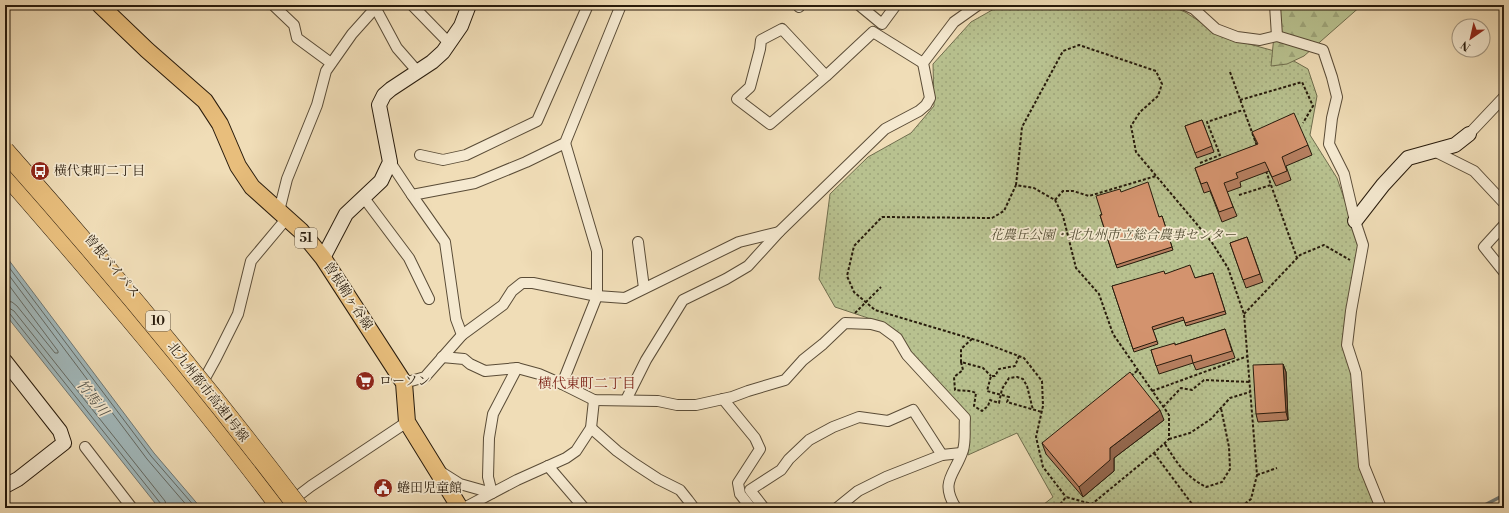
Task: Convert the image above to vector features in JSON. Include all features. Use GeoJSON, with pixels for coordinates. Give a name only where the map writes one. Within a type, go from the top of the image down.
{"type":"FeatureCollection","features":[{"type":"Feature","properties":{"kind":"highway","name":"曽根バイパス"},"geometry":{"type":"LineString","coordinates":[[5,139],[150,310],[300,504]]}},
{"type":"Feature","properties":{"kind":"highway","name":"北九州都市高速1号線"},"geometry":{"type":"LineString","coordinates":[[5,152],[77,232],[145,313],[300,504]]}},
{"type":"Feature","properties":{"kind":"highway","name":"北九州都市高速1号線"},"geometry":{"type":"LineString","coordinates":[[5,173],[132,321],[281,508]]}},
{"type":"Feature","properties":{"kind":"highway","name":"曽根バイパス"},"geometry":{"type":"LineString","coordinates":[[5,184],[127,326],[273,508]]}},
{"type":"Feature","properties":{"kind":"main road","name":"曽根鞘ヶ谷線"},"geometry":{"type":"LineString","coordinates":[[100,5],[113,12],[147,50],[205,101],[220,124],[238,166],[252,188],[301,231],[323,258],[404,383],[407,422],[460,508]]}},
{"type":"Feature","properties":{"kind":"street"},"geometry":{"type":"LineString","coordinates":[[273,5],[294,25],[297,38],[331,63]]}},
{"type":"Feature","properties":{"kind":"street"},"geometry":{"type":"LineString","coordinates":[[412,5],[449,43]]}},
{"type":"Feature","properties":{"kind":"street"},"geometry":{"type":"LineString","coordinates":[[462,335],[456,319],[445,242],[390,162],[379,105],[384,95],[391,89],[418,72],[443,52],[461,26],[469,5]]}},
{"type":"Feature","properties":{"kind":"street"},"geometry":{"type":"LineString","coordinates":[[420,155],[443,160],[466,155],[537,121],[588,5]]}},
{"type":"Feature","properties":{"kind":"street"},"geometry":{"type":"LineString","coordinates":[[562,384],[596,296],[597,251],[565,143],[622,5]]}},
{"type":"Feature","properties":{"kind":"street"},"geometry":{"type":"LineString","coordinates":[[859,5],[882,24],[896,5]]}},
{"type":"Feature","properties":{"kind":"street"},"geometry":{"type":"LineString","coordinates":[[923,63],[954,22],[978,5]]}},
{"type":"Feature","properties":{"kind":"street"},"geometry":{"type":"LineString","coordinates":[[1275,5],[1277,36]]}},
{"type":"Feature","properties":{"kind":"street"},"geometry":{"type":"LineString","coordinates":[[204,378],[216,358],[238,314],[251,261],[283,214],[287,179],[317,105],[326,71],[352,34],[376,6],[397,48],[418,72]]}},
{"type":"Feature","properties":{"kind":"street"},"geometry":{"type":"LineString","coordinates":[[1191,6],[1216,29],[1237,37],[1260,40],[1277,36],[1323,50],[1337,97],[1328,144],[1344,174],[1355,221],[1363,245],[1351,311],[1347,345],[1356,373],[1364,466],[1381,508]]}},
{"type":"Feature","properties":{"kind":"street"},"geometry":{"type":"LineString","coordinates":[[626,400],[646,360],[682,300],[726,279],[748,266],[779,232],[885,129],[919,111],[926,105],[930,98],[923,63],[873,32],[826,76],[770,124],[737,99],[750,87],[761,40],[782,30],[826,76]]}},
{"type":"Feature","properties":{"kind":"street"},"geometry":{"type":"LineString","coordinates":[[1355,221],[1383,185],[1408,158],[1454,145],[1469,134],[1504,97]]}},
{"type":"Feature","properties":{"kind":"street"},"geometry":{"type":"LineString","coordinates":[[412,196],[475,183],[526,162],[565,143]]}},
{"type":"Feature","properties":{"kind":"street"},"geometry":{"type":"LineString","coordinates":[[1434,151],[1474,171],[1504,203]]}},
{"type":"Feature","properties":{"kind":"street"},"geometry":{"type":"LineString","coordinates":[[323,258],[346,214],[381,181],[390,162]]}},
{"type":"Feature","properties":{"kind":"street"},"geometry":{"type":"LineString","coordinates":[[364,198],[409,258],[429,299]]}},
{"type":"Feature","properties":{"kind":"street"},"geometry":{"type":"LineString","coordinates":[[1504,225],[1484,247],[1504,272]]}},
{"type":"Feature","properties":{"kind":"street"},"geometry":{"type":"LineString","coordinates":[[404,383],[425,377],[462,335],[503,305],[512,291],[522,283],[533,283],[596,296],[625,298],[739,242],[779,232]]}},
{"type":"Feature","properties":{"kind":"street"},"geometry":{"type":"LineString","coordinates":[[638,242],[644,288]]}},
{"type":"Feature","properties":{"kind":"street"},"geometry":{"type":"LineString","coordinates":[[442,357],[464,360],[485,371],[517,368],[539,374],[594,400],[658,401],[677,405],[696,405],[723,399],[785,380],[803,360],[823,344],[845,323],[871,324],[882,327],[897,338],[907,356],[965,418],[963,448],[951,474],[947,489],[956,508]]}},
{"type":"Feature","properties":{"kind":"street"},"geometry":{"type":"LineString","coordinates":[[5,361],[60,431],[64,443],[18,479],[5,486]]}},
{"type":"Feature","properties":{"kind":"street"},"geometry":{"type":"LineString","coordinates":[[492,493],[488,477],[489,438],[493,414],[517,368]]}},
{"type":"Feature","properties":{"kind":"street"},"geometry":{"type":"LineString","coordinates":[[723,399],[755,438],[760,449],[738,483],[740,494],[751,508]]}},
{"type":"Feature","properties":{"kind":"street"},"geometry":{"type":"LineString","coordinates":[[464,508],[517,480],[566,458],[576,451],[591,428],[594,400]]}},
{"type":"Feature","properties":{"kind":"street"},"geometry":{"type":"LineString","coordinates":[[764,508],[750,490],[781,470],[789,459],[809,440],[833,427],[859,417],[888,420],[913,410],[942,454]]}},
{"type":"Feature","properties":{"kind":"street"},"geometry":{"type":"LineString","coordinates":[[281,508],[300,504],[407,422]]}},
{"type":"Feature","properties":{"kind":"street"},"geometry":{"type":"LineString","coordinates":[[591,428],[617,451],[635,464],[658,479],[680,490],[694,508]]}},
{"type":"Feature","properties":{"kind":"street"},"geometry":{"type":"LineString","coordinates":[[85,447],[132,508]]}},
{"type":"Feature","properties":{"kind":"street"},"geometry":{"type":"LineString","coordinates":[[837,508],[858,491],[886,477],[942,454],[961,453]]}},
{"type":"Feature","properties":{"kind":"street"},"geometry":{"type":"LineString","coordinates":[[548,466],[584,508]]}},
{"type":"Feature","properties":{"kind":"street"},"geometry":{"type":"LineString","coordinates":[[435,468],[460,484],[492,493]]}},
{"type":"Feature","properties":{"kind":"path"},"geometry":{"type":"LineString","coordinates":[[1240,508],[1251,499],[1257,476],[1244,314],[1228,268],[1211,241],[1136,152],[1131,126],[1140,112],[1158,96],[1162,84],[1156,71],[1079,45],[1063,51],[1022,127],[1016,185],[1004,211],[992,218],[882,217],[854,246],[847,276],[854,292],[875,310],[972,339],[1024,358],[1042,381],[1043,406],[1036,437],[1043,467],[1066,497],[1092,504],[1165,444],[1169,439],[1190,433],[1211,419],[1230,398],[1250,392]]}},
{"type":"Feature","properties":{"kind":"path"},"geometry":{"type":"LineString","coordinates":[[1230,72],[1258,151]]}},
{"type":"Feature","properties":{"kind":"path"},"geometry":{"type":"LineString","coordinates":[[1240,100],[1302,82],[1313,106],[1303,123]]}},
{"type":"Feature","properties":{"kind":"path"},"geometry":{"type":"LineString","coordinates":[[1200,163],[1220,155],[1207,122],[1243,110]]}},
{"type":"Feature","properties":{"kind":"path"},"geometry":{"type":"LineString","coordinates":[[1263,165],[1297,258]]}},
{"type":"Feature","properties":{"kind":"path"},"geometry":{"type":"LineString","coordinates":[[1055,200],[1063,191],[1073,191],[1089,196],[1156,176]]}},
{"type":"Feature","properties":{"kind":"path"},"geometry":{"type":"LineString","coordinates":[[1016,185],[1034,188],[1055,200],[1064,216],[1076,268],[1099,294],[1113,334],[1169,415],[1169,439]]}},
{"type":"Feature","properties":{"kind":"path"},"geometry":{"type":"LineString","coordinates":[[1239,195],[1271,185]]}},
{"type":"Feature","properties":{"kind":"path"},"geometry":{"type":"LineString","coordinates":[[1244,314],[1300,255],[1324,245],[1359,265]]}},
{"type":"Feature","properties":{"kind":"path"},"geometry":{"type":"LineString","coordinates":[[845,323],[881,287]]}},
{"type":"Feature","properties":{"kind":"path"},"geometry":{"type":"LineString","coordinates":[[972,339],[961,349],[961,362],[963,370],[954,377],[955,390],[965,392],[971,390],[976,393],[974,406],[982,411],[988,406],[990,400],[999,402],[1002,389],[1009,378],[1017,377],[1023,379],[1027,386],[1033,410]]}},
{"type":"Feature","properties":{"kind":"path"},"geometry":{"type":"LineString","coordinates":[[1019,356],[1015,366],[999,369],[994,376],[991,376],[987,391],[1009,397],[1007,402],[1042,412]]}},
{"type":"Feature","properties":{"kind":"path"},"geometry":{"type":"LineString","coordinates":[[1152,391],[1248,356]]}},
{"type":"Feature","properties":{"kind":"path"},"geometry":{"type":"LineString","coordinates":[[961,362],[983,368],[991,376]]}},
{"type":"Feature","properties":{"kind":"path"},"geometry":{"type":"LineString","coordinates":[[1126,380],[1138,370]]}},
{"type":"Feature","properties":{"kind":"path"},"geometry":{"type":"LineString","coordinates":[[1163,407],[1181,388],[1192,390],[1204,380],[1250,382]]}},
{"type":"Feature","properties":{"kind":"path"},"geometry":{"type":"LineString","coordinates":[[1165,444],[1181,468],[1194,481],[1206,487],[1222,482],[1230,469],[1229,447],[1221,408]]}},
{"type":"Feature","properties":{"kind":"path"},"geometry":{"type":"LineString","coordinates":[[1154,453],[1195,508]]}},
{"type":"Feature","properties":{"kind":"path"},"geometry":{"type":"LineString","coordinates":[[1257,476],[1277,468]]}},
{"type":"Feature","properties":{"kind":"path"},"geometry":{"type":"LineString","coordinates":[[1057,508],[1066,497]]}},
{"type":"Feature","properties":{"kind":"green space","name":"花農丘公園・北九州市立総合農事センター"},"geometry":{"type":"Polygon","coordinates":[[[1001,5],[1168,5],[1185,12],[1224,37],[1278,52],[1308,69],[1317,96],[1310,135],[1337,178],[1360,245],[1346,345],[1354,371],[1362,467],[1378,508],[1039,508],[1053,497],[1017,433],[968,455],[969,420],[911,357],[904,340],[880,322],[835,307],[819,279],[830,194],[868,157],[911,133],[934,106],[933,64],[971,22],[1001,5]]]}},
{"type":"Feature","properties":{"kind":"green space"},"geometry":{"type":"Polygon","coordinates":[[[1277,5],[1362,5],[1304,56],[1287,64],[1271,66],[1277,5]]]}},
{"type":"Feature","properties":{"kind":"water","name":"竹馬川"},"geometry":{"type":"Polygon","coordinates":[[[5,255],[154,453],[201,508],[159,508],[5,314],[5,255]]]}},
{"type":"Feature","properties":{"kind":"building"},"geometry":{"type":"Polygon","coordinates":[[[1294,113],[1308,145],[1282,157],[1287,171],[1272,177],[1265,162],[1236,173],[1238,178],[1224,183],[1233,207],[1219,212],[1207,182],[1201,184],[1195,168],[1258,144],[1252,132],[1294,113]]]}},
{"type":"Feature","properties":{"kind":"building"},"geometry":{"type":"Polygon","coordinates":[[[1202,120],[1212,146],[1195,153],[1185,126],[1202,120]]]}},
{"type":"Feature","properties":{"kind":"building"},"geometry":{"type":"Polygon","coordinates":[[[1148,182],[1159,217],[1162,216],[1172,247],[1116,265],[1100,215],[1102,215],[1096,196],[1120,189],[1121,192],[1148,182]]]}},
{"type":"Feature","properties":{"kind":"building"},"geometry":{"type":"Polygon","coordinates":[[[1247,237],[1260,274],[1243,280],[1230,243],[1247,237]]]}},
{"type":"Feature","properties":{"kind":"building"},"geometry":{"type":"Polygon","coordinates":[[[1190,265],[1195,278],[1213,273],[1225,311],[1185,323],[1183,317],[1152,327],[1157,341],[1133,349],[1112,286],[1164,271],[1165,274],[1190,265]]]}},
{"type":"Feature","properties":{"kind":"building"},"geometry":{"type":"Polygon","coordinates":[[[1225,329],[1232,351],[1193,363],[1191,355],[1156,366],[1151,350],[1175,343],[1175,345],[1225,329]]]}},
{"type":"Feature","properties":{"kind":"building"},"geometry":{"type":"Polygon","coordinates":[[[1283,364],[1286,412],[1256,414],[1253,365],[1283,364]]]}},
{"type":"Feature","properties":{"kind":"building"},"geometry":{"type":"Polygon","coordinates":[[[1130,372],[1160,410],[1110,448],[1110,460],[1079,487],[1042,443],[1130,372]]]}},
{"type":"Feature","properties":{"kind":"waterway"},"geometry":{"type":"LineString","coordinates":[[1479,508],[1504,495]]}},
{"type":"Feature","properties":{"kind":"place","name":"横代東町二丁目"},"geometry":{"type":"Point","coordinates":[40,171]}},
{"type":"Feature","properties":{"kind":"place","name":"ローソン"},"geometry":{"type":"Point","coordinates":[365,381]}},
{"type":"Feature","properties":{"kind":"place","name":"蜷田児童館"},"geometry":{"type":"Point","coordinates":[383,488]}},
{"type":"Feature","properties":{"kind":"district","name":"横代東町二丁目"},"geometry":{"type":"Point","coordinates":[587,384]}}]}
